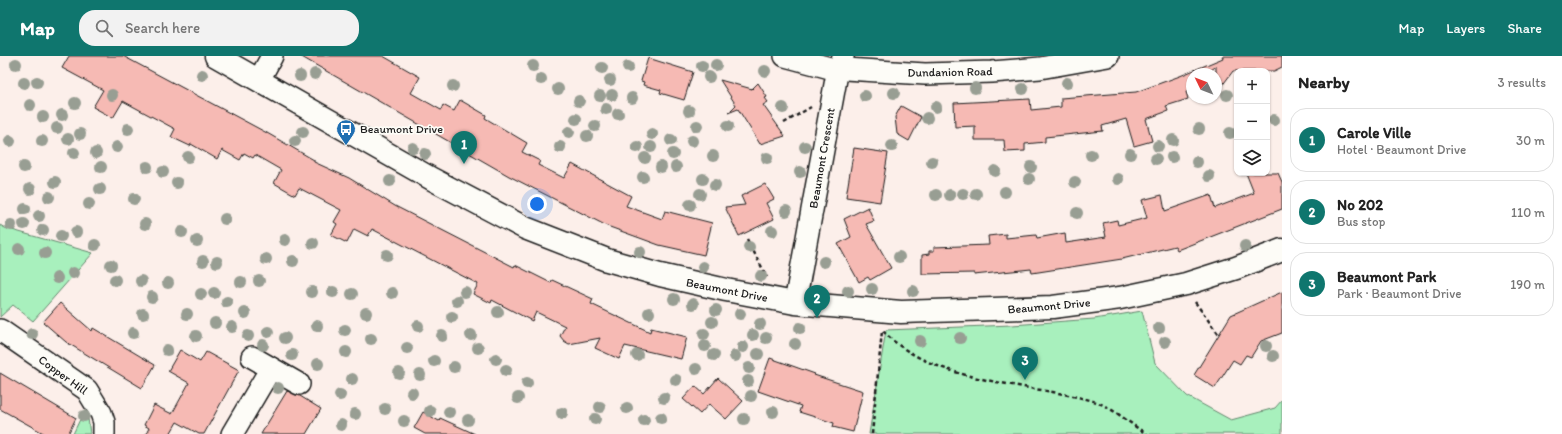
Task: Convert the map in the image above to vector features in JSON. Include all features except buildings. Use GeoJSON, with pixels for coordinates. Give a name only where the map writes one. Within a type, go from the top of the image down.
{"type":"FeatureCollection","features":[{"type":"Feature","properties":{"kind":"street","name":"Beaumont Drive"},"geometry":{"type":"LineString","coordinates":[[216,56],[486,209],[562,244],[607,260],[660,275],[726,290],[795,303],[901,312],[986,311],[1062,306],[1120,298],[1191,283],[1282,250]]}},
{"type":"Feature","properties":{"kind":"street"},"geometry":{"type":"LineString","coordinates":[[259,80],[272,56]]}},
{"type":"Feature","properties":{"kind":"street"},"geometry":{"type":"LineString","coordinates":[[785,56],[841,62]]}},
{"type":"Feature","properties":{"kind":"street","name":"Dundanion Road"},"geometry":{"type":"LineString","coordinates":[[841,62],[925,74],[992,72],[1040,68],[1108,56]]}},
{"type":"Feature","properties":{"kind":"street","name":"Beaumont Crescent"},"geometry":{"type":"LineString","coordinates":[[795,303],[841,62]]}},
{"type":"Feature","properties":{"kind":"street","name":"Copper Hill"},"geometry":{"type":"LineString","coordinates":[[0,330],[87,390],[101,413],[104,422],[104,434]]}},
{"type":"Feature","properties":{"kind":"street"},"geometry":{"type":"LineString","coordinates":[[252,357],[299,384]]}},
{"type":"Feature","properties":{"kind":"street"},"geometry":{"type":"LineString","coordinates":[[232,434],[271,368]]}},
{"type":"Feature","properties":{"kind":"path"},"geometry":{"type":"LineString","coordinates":[[784,123],[813,106]]}},
{"type":"Feature","properties":{"kind":"path"},"geometry":{"type":"LineString","coordinates":[[747,239],[769,281]]}},
{"type":"Feature","properties":{"kind":"path"},"geometry":{"type":"LineString","coordinates":[[1194,301],[1219,335]]}},
{"type":"Feature","properties":{"kind":"path"},"geometry":{"type":"LineString","coordinates":[[872,434],[882,325]]}},
{"type":"Feature","properties":{"kind":"path"},"geometry":{"type":"LineString","coordinates":[[882,330],[903,349],[934,364],[989,381],[1091,401],[1113,410],[1147,434]]}},
{"type":"Feature","properties":{"kind":"green space"},"geometry":{"type":"Polygon","coordinates":[[[0,225],[5,228],[93,253],[33,321],[13,305],[0,317],[0,225]]]}},
{"type":"Feature","properties":{"kind":"green space"},"geometry":{"type":"Polygon","coordinates":[[[1142,311],[1155,363],[1187,396],[1231,420],[1275,408],[1282,400],[1282,434],[869,434],[886,330],[1012,325],[1094,319],[1142,311]]]}},
{"type":"Feature","properties":{"kind":"green space"},"geometry":{"type":"Polygon","coordinates":[[[84,411],[88,418],[90,434],[73,434],[84,411]]]}},
{"type":"Feature","properties":{"kind":"place","name":"Beaumont Drive"},"geometry":{"type":"Point","coordinates":[346,146]}},
{"type":"Feature","properties":{"kind":"place","name":"Carole Ville"},"geometry":{"type":"Point","coordinates":[464,164]}},
{"type":"Feature","properties":{"kind":"place","name":"No 202"},"geometry":{"type":"Point","coordinates":[817,318]}},
{"type":"Feature","properties":{"kind":"place","name":"Beaumont Park"},"geometry":{"type":"Point","coordinates":[1025,380]}}]}
